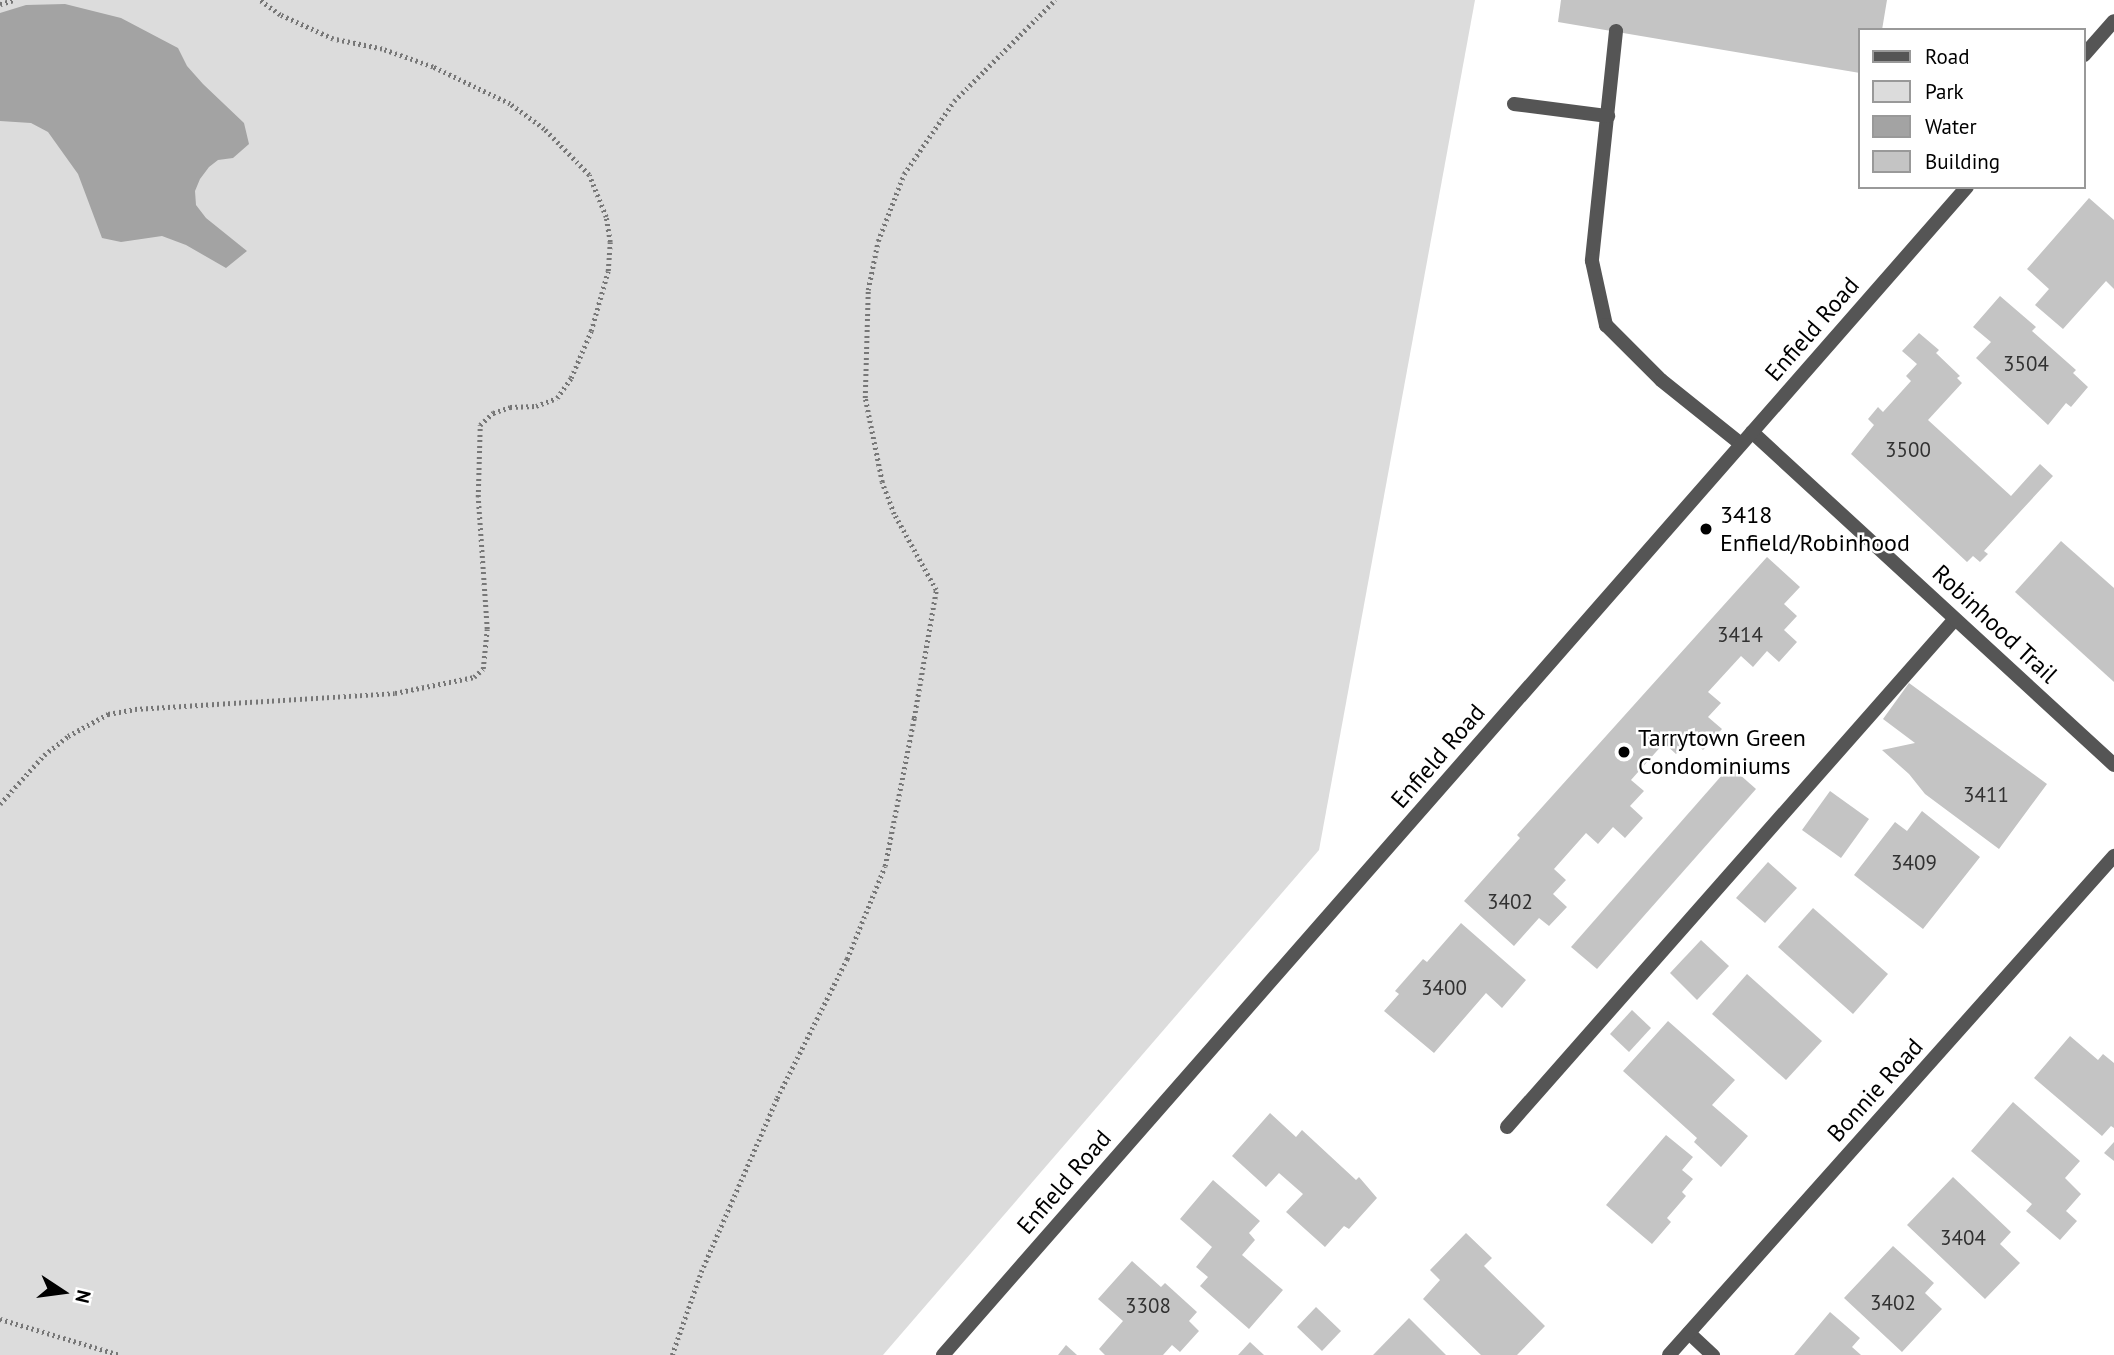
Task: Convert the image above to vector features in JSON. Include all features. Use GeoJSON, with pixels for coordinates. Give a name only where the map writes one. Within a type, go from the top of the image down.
{"type":"FeatureCollection","features":[{"type":"Feature","properties":{"kind":"street"},"geometry":{"type":"LineString","coordinates":[[2086,53],[2114,21]]}},
{"type":"Feature","properties":{"kind":"street"},"geometry":{"type":"LineString","coordinates":[[1616,31],[1592,261],[1606,325],[1661,380],[1741,444]]}},
{"type":"Feature","properties":{"kind":"street"},"geometry":{"type":"LineString","coordinates":[[1514,104],[1608,116]]}},
{"type":"Feature","properties":{"kind":"street","name":"Enfield Road"},"geometry":{"type":"LineString","coordinates":[[943,1355],[1965,189]]}},
{"type":"Feature","properties":{"kind":"street","name":"Robinhood Trail"},"geometry":{"type":"LineString","coordinates":[[1752,432],[2114,765]]}},
{"type":"Feature","properties":{"kind":"street"},"geometry":{"type":"LineString","coordinates":[[1507,1127],[1955,619]]}},
{"type":"Feature","properties":{"kind":"street","name":"Bonnie Road"},"geometry":{"type":"LineString","coordinates":[[1669,1355],[2114,856]]}},
{"type":"Feature","properties":{"kind":"street"},"geometry":{"type":"LineString","coordinates":[[1689,1333],[1713,1355]]}},
{"type":"Feature","properties":{"kind":"path"},"geometry":{"type":"LineString","coordinates":[[0,4],[14,0]]}},
{"type":"Feature","properties":{"kind":"path"},"geometry":{"type":"LineString","coordinates":[[0,804],[44,755],[68,736],[108,714],[147,708],[395,692],[474,677],[482,669],[487,629],[478,497],[480,425],[493,413],[510,407],[536,406],[556,398],[570,378],[591,331],[608,271],[610,243],[606,217],[589,175],[544,128],[510,104],[433,66],[382,49],[333,39],[281,15],[259,0]]}},
{"type":"Feature","properties":{"kind":"path"},"geometry":{"type":"LineString","coordinates":[[672,1355],[701,1272],[777,1098],[847,959],[885,866],[914,718],[936,590],[894,514],[882,481],[865,398],[868,290],[878,241],[888,209],[904,174],[940,120],[983,70],[1055,0]]}},
{"type":"Feature","properties":{"kind":"path"},"geometry":{"type":"LineString","coordinates":[[0,1319],[120,1355]]}},
{"type":"Feature","properties":{"kind":"green space"},"geometry":{"type":"Polygon","coordinates":[[[0,0],[1475,0],[1319,850],[883,1355],[0,1355],[0,0]]]}},
{"type":"Feature","properties":{"kind":"water"},"geometry":{"type":"Polygon","coordinates":[[[65,4],[121,18],[178,48],[187,66],[244,123],[249,144],[233,158],[218,160],[209,167],[195,191],[196,205],[206,218],[247,251],[226,268],[186,245],[162,236],[121,242],[102,238],[78,174],[48,132],[31,123],[0,121],[0,13],[26,5],[65,4]]]}},
{"type":"Feature","properties":{"kind":"building"},"geometry":{"type":"Polygon","coordinates":[[[1561,0],[1887,0],[1882,28],[1858,28],[1858,73],[1558,22],[1561,0]]]}},
{"type":"Feature","properties":{"kind":"building"},"geometry":{"type":"Polygon","coordinates":[[[2089,198],[2114,220],[2114,289],[2106,281],[2063,329],[2035,305],[2049,289],[2027,269],[2089,198]]]}},
{"type":"Feature","properties":{"kind":"building"},"geometry":{"type":"Polygon","coordinates":[[[2000,296],[2036,327],[2032,331],[2076,370],[2073,373],[2088,387],[2071,407],[2066,403],[2048,425],[1976,358],[1991,342],[1973,327],[2000,296]]]}},
{"type":"Feature","properties":{"kind":"building"},"geometry":{"type":"Polygon","coordinates":[[[1919,333],[1939,350],[1936,353],[1960,376],[1957,378],[1962,383],[1928,420],[2011,496],[2040,464],[2053,476],[1984,551],[1988,554],[1980,562],[1973,556],[1967,562],[1851,454],[1874,425],[1868,419],[1878,407],[1883,412],[1911,381],[1906,376],[1917,364],[1902,351],[1919,333]]]}},
{"type":"Feature","properties":{"kind":"building"},"geometry":{"type":"Polygon","coordinates":[[[2061,541],[2114,588],[2114,682],[2015,592],[2061,541]]]}},
{"type":"Feature","properties":{"kind":"building","name":"Tarrytown Green Condominiums"},"geometry":{"type":"Polygon","coordinates":[[[1767,557],[1800,587],[1784,604],[1797,616],[1784,630],[1797,642],[1779,662],[1767,651],[1753,667],[1741,656],[1708,692],[1721,703],[1708,717],[1722,729],[1703,750],[1690,738],[1676,754],[1664,743],[1631,780],[1644,791],[1630,806],[1643,818],[1625,838],[1613,827],[1598,844],[1586,833],[1554,869],[1566,880],[1553,894],[1567,907],[1549,926],[1539,918],[1514,946],[1464,901],[1520,838],[1517,835],[1767,557]]]}},
{"type":"Feature","properties":{"kind":"building"},"geometry":{"type":"Polygon","coordinates":[[[1909,683],[2047,784],[1999,849],[1925,794],[1909,774],[1882,750],[1915,743],[1883,719],[1909,683]]]}},
{"type":"Feature","properties":{"kind":"building"},"geometry":{"type":"Polygon","coordinates":[[[1730,766],[1756,789],[1597,969],[1571,947],[1730,766]]]}},
{"type":"Feature","properties":{"kind":"building"},"geometry":{"type":"Polygon","coordinates":[[[1830,791],[1869,819],[1841,858],[1802,830],[1830,791]]]}},
{"type":"Feature","properties":{"kind":"building"},"geometry":{"type":"Polygon","coordinates":[[[1922,811],[1980,857],[1923,929],[1854,875],[1895,822],[1907,831],[1922,811]]]}},
{"type":"Feature","properties":{"kind":"building"},"geometry":{"type":"Polygon","coordinates":[[[1768,862],[1797,888],[1765,923],[1736,898],[1768,862]]]}},
{"type":"Feature","properties":{"kind":"building"},"geometry":{"type":"Polygon","coordinates":[[[1813,908],[1888,974],[1853,1014],[1778,947],[1813,908]]]}},
{"type":"Feature","properties":{"kind":"building"},"geometry":{"type":"Polygon","coordinates":[[[1461,923],[1526,980],[1502,1008],[1486,993],[1434,1053],[1384,1011],[1399,994],[1395,991],[1423,959],[1427,962],[1461,923]]]}},
{"type":"Feature","properties":{"kind":"building"},"geometry":{"type":"Polygon","coordinates":[[[1701,940],[1729,966],[1697,1000],[1670,973],[1701,940]]]}},
{"type":"Feature","properties":{"kind":"building"},"geometry":{"type":"Polygon","coordinates":[[[1747,974],[1822,1041],[1786,1080],[1712,1014],[1747,974]]]}},
{"type":"Feature","properties":{"kind":"building"},"geometry":{"type":"Polygon","coordinates":[[[1632,1010],[1651,1028],[1629,1052],[1610,1034],[1632,1010]]]}},
{"type":"Feature","properties":{"kind":"building"},"geometry":{"type":"Polygon","coordinates":[[[1668,1021],[1735,1080],[1712,1105],[1748,1136],[1721,1167],[1694,1142],[1697,1138],[1623,1071],[1668,1021]]]}},
{"type":"Feature","properties":{"kind":"building"},"geometry":{"type":"Polygon","coordinates":[[[2070,1036],[2098,1060],[2103,1054],[2114,1063],[2114,1128],[2111,1126],[2102,1136],[2034,1078],[2070,1036]]]}},
{"type":"Feature","properties":{"kind":"building"},"geometry":{"type":"Polygon","coordinates":[[[2013,1102],[2080,1161],[2065,1178],[2081,1194],[2066,1211],[2077,1221],[2060,1240],[2026,1211],[2032,1204],[1971,1151],[2013,1102]]]}},
{"type":"Feature","properties":{"kind":"building"},"geometry":{"type":"Polygon","coordinates":[[[1270,1113],[1296,1137],[1302,1130],[1356,1180],[1359,1177],[1377,1198],[1349,1229],[1344,1226],[1325,1247],[1286,1212],[1303,1194],[1279,1173],[1266,1187],[1232,1156],[1270,1113]]]}},
{"type":"Feature","properties":{"kind":"building"},"geometry":{"type":"Polygon","coordinates":[[[1666,1135],[1693,1157],[1682,1170],[1693,1179],[1682,1192],[1686,1196],[1667,1218],[1671,1222],[1652,1244],[1606,1205],[1666,1135]]]}},
{"type":"Feature","properties":{"kind":"building"},"geometry":{"type":"Polygon","coordinates":[[[2114,1142],[2114,1161],[2104,1153],[2114,1142]]]}},
{"type":"Feature","properties":{"kind":"building"},"geometry":{"type":"Polygon","coordinates":[[[1953,1177],[2011,1232],[2000,1244],[2020,1263],[1985,1299],[1907,1225],[1953,1177]]]}},
{"type":"Feature","properties":{"kind":"building"},"geometry":{"type":"Polygon","coordinates":[[[1213,1180],[1260,1221],[1249,1233],[1255,1240],[1242,1255],[1283,1290],[1249,1329],[1200,1286],[1208,1277],[1196,1267],[1212,1247],[1180,1219],[1213,1180]]]}},
{"type":"Feature","properties":{"kind":"building"},"geometry":{"type":"Polygon","coordinates":[[[1466,1233],[1492,1258],[1484,1266],[1545,1326],[1517,1355],[1481,1355],[1423,1299],[1440,1280],[1430,1270],[1466,1233]]]}},
{"type":"Feature","properties":{"kind":"building"},"geometry":{"type":"Polygon","coordinates":[[[1893,1246],[1934,1283],[1925,1293],[1942,1309],[1902,1352],[1844,1298],[1893,1246]]]}},
{"type":"Feature","properties":{"kind":"building"},"geometry":{"type":"Polygon","coordinates":[[[1132,1261],[1161,1287],[1165,1283],[1197,1312],[1189,1321],[1199,1331],[1180,1352],[1172,1345],[1163,1355],[1105,1355],[1099,1349],[1123,1321],[1098,1299],[1132,1261]]]}},
{"type":"Feature","properties":{"kind":"building"},"geometry":{"type":"Polygon","coordinates":[[[1316,1307],[1341,1331],[1322,1351],[1297,1327],[1316,1307]]]}},
{"type":"Feature","properties":{"kind":"building"},"geometry":{"type":"Polygon","coordinates":[[[1830,1312],[1860,1338],[1852,1347],[1861,1355],[1794,1355],[1830,1312]]]}},
{"type":"Feature","properties":{"kind":"building"},"geometry":{"type":"Polygon","coordinates":[[[1409,1318],[1446,1355],[1373,1355],[1409,1318]]]}},
{"type":"Feature","properties":{"kind":"building"},"geometry":{"type":"Polygon","coordinates":[[[1250,1342],[1264,1355],[1238,1355],[1250,1342]]]}},
{"type":"Feature","properties":{"kind":"building"},"geometry":{"type":"Polygon","coordinates":[[[1066,1345],[1077,1355],[1058,1355],[1066,1345]]]}},
{"type":"Feature","properties":{"kind":"place","name":"3418 Enfield/Robinhood"},"geometry":{"type":"Point","coordinates":[1706,529]}},
{"type":"Feature","properties":{"kind":"place","name":"Tarrytown Green Condominiums"},"geometry":{"type":"Point","coordinates":[1624,752]}}]}
